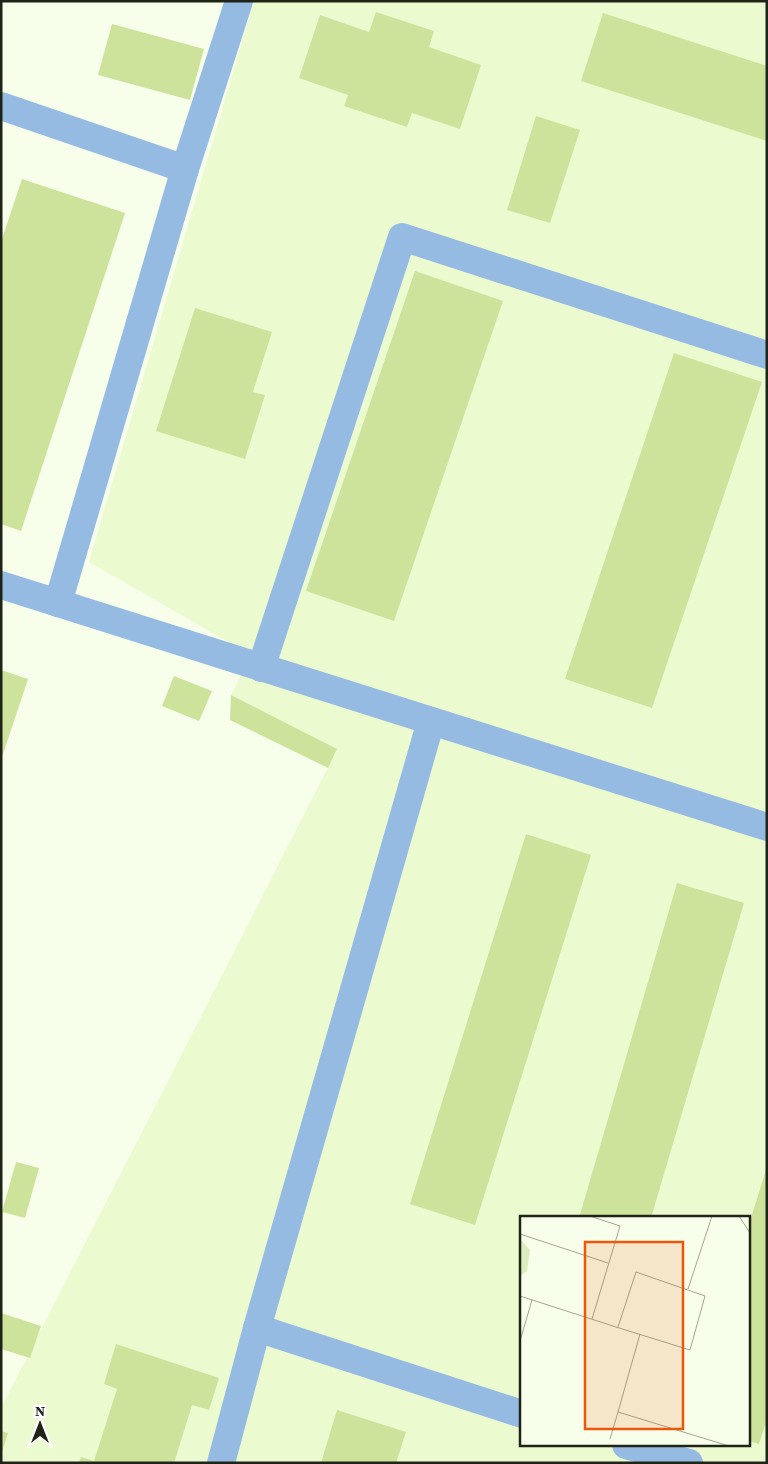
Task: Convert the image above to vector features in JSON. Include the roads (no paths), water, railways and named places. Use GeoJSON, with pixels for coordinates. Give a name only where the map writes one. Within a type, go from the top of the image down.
{"type":"FeatureCollection","features":[{"type":"Feature","properties":{"kind":"lane"},"geometry":{"type":"LineString","coordinates":[[58,603],[185,169],[239,1]]}},
{"type":"Feature","properties":{"kind":"lane"},"geometry":{"type":"LineString","coordinates":[[1,106],[185,169]]}},
{"type":"Feature","properties":{"kind":"lane"},"geometry":{"type":"LineString","coordinates":[[261,668],[402,237],[767,356]]}},
{"type":"Feature","properties":{"kind":"lane"},"geometry":{"type":"LineString","coordinates":[[1,585],[767,827]]}},
{"type":"Feature","properties":{"kind":"lane"},"geometry":{"type":"LineString","coordinates":[[222,1463],[257,1328],[430,721]]}},
{"type":"Feature","properties":{"kind":"lane"},"geometry":{"type":"LineString","coordinates":[[257,1328],[520,1413]]}},
{"type":"Feature","properties":{"kind":"lane"},"geometry":{"type":"LineString","coordinates":[[630,1446],[689,1463]]}}]}
